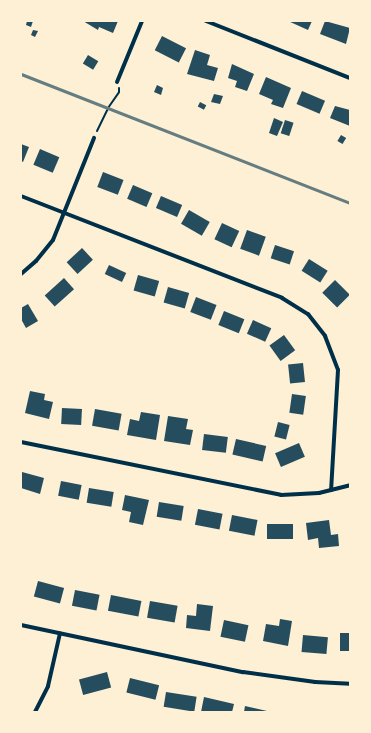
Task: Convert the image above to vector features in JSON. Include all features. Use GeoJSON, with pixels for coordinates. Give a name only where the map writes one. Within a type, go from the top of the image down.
{"type":"FeatureCollection","features":[{"type":"Feature","properties":{"kind":"street"},"geometry":{"type":"LineString","coordinates":[[117,82],[142,21]]}},
{"type":"Feature","properties":{"kind":"street"},"geometry":{"type":"LineString","coordinates":[[206,21],[350,78]]}},
{"type":"Feature","properties":{"kind":"street"},"geometry":{"type":"LineString","coordinates":[[21,274],[45,252],[65,213],[94,138]]}},
{"type":"Feature","properties":{"kind":"street"},"geometry":{"type":"LineString","coordinates":[[21,196],[282,298],[301,309],[314,321],[333,354],[338,370],[331,490]]}},
{"type":"Feature","properties":{"kind":"street"},"geometry":{"type":"LineString","coordinates":[[21,442],[256,491],[291,495],[331,490],[350,485]]}},
{"type":"Feature","properties":{"kind":"street"},"geometry":{"type":"LineString","coordinates":[[21,625],[243,672],[315,682],[350,684]]}},
{"type":"Feature","properties":{"kind":"street"},"geometry":{"type":"LineString","coordinates":[[35,712],[48,686],[60,633]]}},
{"type":"Feature","properties":{"kind":"path"},"geometry":{"type":"LineString","coordinates":[[94,138],[103,116],[119,92],[117,82]]}},
{"type":"Feature","properties":{"kind":"building"},"geometry":{"type":"Polygon","coordinates":[[[27,21],[33,21],[31,27],[26,25],[27,21]]]}},
{"type":"Feature","properties":{"kind":"building"},"geometry":{"type":"Polygon","coordinates":[[[83,21],[118,21],[113,33],[99,27],[98,30],[83,21]]]}},
{"type":"Feature","properties":{"kind":"building"},"geometry":{"type":"Polygon","coordinates":[[[288,21],[312,21],[308,30],[288,21]]]}},
{"type":"Feature","properties":{"kind":"building"},"geometry":{"type":"Polygon","coordinates":[[[325,21],[350,28],[346,44],[320,34],[325,21]]]}},
{"type":"Feature","properties":{"kind":"building"},"geometry":{"type":"Polygon","coordinates":[[[33,30],[38,31],[35,37],[31,35],[33,30]]]}},
{"type":"Feature","properties":{"kind":"building"},"geometry":{"type":"Polygon","coordinates":[[[162,36],[186,48],[179,63],[155,50],[162,36]]]}},
{"type":"Feature","properties":{"kind":"building"},"geometry":{"type":"Polygon","coordinates":[[[195,50],[210,55],[207,65],[218,68],[214,81],[187,74],[195,50]]]}},
{"type":"Feature","properties":{"kind":"building"},"geometry":{"type":"Polygon","coordinates":[[[88,55],[98,61],[93,70],[83,64],[88,55]]]}},
{"type":"Feature","properties":{"kind":"building"},"geometry":{"type":"Polygon","coordinates":[[[232,64],[254,74],[247,91],[235,87],[237,81],[228,78],[232,64]]]}},
{"type":"Feature","properties":{"kind":"building"},"geometry":{"type":"Polygon","coordinates":[[[266,77],[291,88],[283,108],[271,104],[273,100],[259,94],[266,77]]]}},
{"type":"Feature","properties":{"kind":"building"},"geometry":{"type":"Polygon","coordinates":[[[157,85],[163,88],[161,95],[154,92],[157,85]]]}},
{"type":"Feature","properties":{"kind":"building"},"geometry":{"type":"Polygon","coordinates":[[[302,91],[325,101],[320,114],[297,104],[302,91]]]}},
{"type":"Feature","properties":{"kind":"building"},"geometry":{"type":"Polygon","coordinates":[[[214,94],[223,96],[220,104],[211,102],[214,94]]]}},
{"type":"Feature","properties":{"kind":"building"},"geometry":{"type":"Polygon","coordinates":[[[200,102],[206,105],[204,110],[198,106],[200,102]]]}},
{"type":"Feature","properties":{"kind":"building"},"geometry":{"type":"Polygon","coordinates":[[[335,106],[350,110],[350,126],[330,118],[335,106]]]}},
{"type":"Feature","properties":{"kind":"building"},"geometry":{"type":"Polygon","coordinates":[[[274,118],[283,122],[277,136],[269,133],[274,118]]]}},
{"type":"Feature","properties":{"kind":"building"},"geometry":{"type":"Polygon","coordinates":[[[285,120],[294,123],[289,136],[281,133],[285,120]]]}},
{"type":"Feature","properties":{"kind":"building"},"geometry":{"type":"Polygon","coordinates":[[[341,135],[346,138],[343,144],[337,141],[341,135]]]}},
{"type":"Feature","properties":{"kind":"building"},"geometry":{"type":"Polygon","coordinates":[[[21,144],[29,147],[23,162],[21,161],[21,144]]]}},
{"type":"Feature","properties":{"kind":"building"},"geometry":{"type":"Polygon","coordinates":[[[40,149],[59,157],[53,173],[33,165],[40,149]]]}},
{"type":"Feature","properties":{"kind":"building"},"geometry":{"type":"Polygon","coordinates":[[[103,172],[124,180],[118,195],[97,187],[103,172]]]}},
{"type":"Feature","properties":{"kind":"building"},"geometry":{"type":"Polygon","coordinates":[[[133,185],[152,193],[146,207],[127,199],[133,185]]]}},
{"type":"Feature","properties":{"kind":"building"},"geometry":{"type":"Polygon","coordinates":[[[161,196],[182,205],[177,217],[156,208],[161,196]]]}},
{"type":"Feature","properties":{"kind":"building"},"geometry":{"type":"Polygon","coordinates":[[[189,210],[210,222],[202,236],[181,224],[189,210]]]}},
{"type":"Feature","properties":{"kind":"building"},"geometry":{"type":"Polygon","coordinates":[[[222,223],[239,231],[232,247],[214,239],[222,223]]]}},
{"type":"Feature","properties":{"kind":"building"},"geometry":{"type":"Polygon","coordinates":[[[247,230],[266,237],[259,256],[240,249],[247,230]]]}},
{"type":"Feature","properties":{"kind":"building"},"geometry":{"type":"Polygon","coordinates":[[[275,245],[294,251],[290,264],[271,258],[275,245]]]}},
{"type":"Feature","properties":{"kind":"building"},"geometry":{"type":"Polygon","coordinates":[[[82,248],[93,260],[78,274],[67,262],[82,248]]]}},
{"type":"Feature","properties":{"kind":"building"},"geometry":{"type":"Polygon","coordinates":[[[309,259],[328,271],[320,283],[302,271],[309,259]]]}},
{"type":"Feature","properties":{"kind":"building"},"geometry":{"type":"Polygon","coordinates":[[[109,265],[126,273],[122,282],[105,274],[109,265]]]}},
{"type":"Feature","properties":{"kind":"building"},"geometry":{"type":"Polygon","coordinates":[[[138,275],[159,281],[155,296],[134,290],[138,275]]]}},
{"type":"Feature","properties":{"kind":"building"},"geometry":{"type":"Polygon","coordinates":[[[64,278],[74,289],[55,307],[45,295],[64,278]]]}},
{"type":"Feature","properties":{"kind":"building"},"geometry":{"type":"Polygon","coordinates":[[[335,280],[350,295],[337,308],[322,293],[335,280]]]}},
{"type":"Feature","properties":{"kind":"building"},"geometry":{"type":"Polygon","coordinates":[[[168,287],[189,293],[185,308],[164,302],[168,287]]]}},
{"type":"Feature","properties":{"kind":"building"},"geometry":{"type":"Polygon","coordinates":[[[196,297],[217,305],[211,320],[190,312],[196,297]]]}},
{"type":"Feature","properties":{"kind":"building"},"geometry":{"type":"Polygon","coordinates":[[[28,304],[38,321],[26,328],[21,319],[21,308],[28,304]]]}},
{"type":"Feature","properties":{"kind":"building"},"geometry":{"type":"Polygon","coordinates":[[[224,311],[244,319],[239,333],[218,325],[224,311]]]}},
{"type":"Feature","properties":{"kind":"building"},"geometry":{"type":"Polygon","coordinates":[[[253,320],[271,328],[265,342],[247,334],[253,320]]]}},
{"type":"Feature","properties":{"kind":"building"},"geometry":{"type":"Polygon","coordinates":[[[284,335],[295,350],[281,361],[269,346],[284,335]]]}},
{"type":"Feature","properties":{"kind":"building"},"geometry":{"type":"Polygon","coordinates":[[[303,363],[305,382],[290,383],[288,365],[303,363]]]}},
{"type":"Feature","properties":{"kind":"building"},"geometry":{"type":"Polygon","coordinates":[[[30,391],[45,394],[44,400],[53,402],[49,419],[25,413],[30,391]]]}},
{"type":"Feature","properties":{"kind":"building"},"geometry":{"type":"Polygon","coordinates":[[[292,394],[306,396],[303,415],[289,413],[292,394]]]}},
{"type":"Feature","properties":{"kind":"building"},"geometry":{"type":"Polygon","coordinates":[[[62,408],[82,409],[81,425],[61,424],[62,408]]]}},
{"type":"Feature","properties":{"kind":"building"},"geometry":{"type":"Polygon","coordinates":[[[95,409],[122,414],[119,430],[92,426],[95,409]]]}},
{"type":"Feature","properties":{"kind":"building"},"geometry":{"type":"Polygon","coordinates":[[[141,412],[160,415],[156,440],[127,435],[130,419],[139,421],[141,412]]]}},
{"type":"Feature","properties":{"kind":"building"},"geometry":{"type":"Polygon","coordinates":[[[168,416],[188,419],[186,429],[193,430],[190,445],[164,441],[168,416]]]}},
{"type":"Feature","properties":{"kind":"building"},"geometry":{"type":"Polygon","coordinates":[[[278,422],[290,425],[286,439],[274,437],[278,422]]]}},
{"type":"Feature","properties":{"kind":"building"},"geometry":{"type":"Polygon","coordinates":[[[204,434],[228,437],[226,453],[202,450],[204,434]]]}},
{"type":"Feature","properties":{"kind":"building"},"geometry":{"type":"Polygon","coordinates":[[[236,439],[266,446],[263,462],[232,455],[236,439]]]}},
{"type":"Feature","properties":{"kind":"building"},"geometry":{"type":"Polygon","coordinates":[[[299,443],[305,457],[281,467],[275,453],[299,443]]]}},
{"type":"Feature","properties":{"kind":"building"},"geometry":{"type":"Polygon","coordinates":[[[22,472],[44,478],[40,494],[21,488],[22,472]]]}},
{"type":"Feature","properties":{"kind":"building"},"geometry":{"type":"Polygon","coordinates":[[[61,481],[82,485],[79,500],[58,496],[61,481]]]}},
{"type":"Feature","properties":{"kind":"building"},"geometry":{"type":"Polygon","coordinates":[[[89,488],[114,492],[111,507],[87,503],[89,488]]]}},
{"type":"Feature","properties":{"kind":"building"},"geometry":{"type":"Polygon","coordinates":[[[125,495],[149,500],[143,525],[129,522],[131,512],[122,510],[125,495]]]}},
{"type":"Feature","properties":{"kind":"building"},"geometry":{"type":"Polygon","coordinates":[[[159,502],[184,506],[181,521],[157,517],[159,502]]]}},
{"type":"Feature","properties":{"kind":"building"},"geometry":{"type":"Polygon","coordinates":[[[198,509],[223,514],[219,529],[195,525],[198,509]]]}},
{"type":"Feature","properties":{"kind":"building"},"geometry":{"type":"Polygon","coordinates":[[[232,515],[258,520],[254,536],[229,531],[232,515]]]}},
{"type":"Feature","properties":{"kind":"building"},"geometry":{"type":"Polygon","coordinates":[[[329,520],[331,535],[338,534],[339,546],[319,548],[318,538],[308,540],[306,523],[329,520]]]}},
{"type":"Feature","properties":{"kind":"building"},"geometry":{"type":"Polygon","coordinates":[[[267,524],[293,524],[293,539],[267,539],[267,524]]]}},
{"type":"Feature","properties":{"kind":"building"},"geometry":{"type":"Polygon","coordinates":[[[38,581],[64,588],[60,603],[34,596],[38,581]]]}},
{"type":"Feature","properties":{"kind":"building"},"geometry":{"type":"Polygon","coordinates":[[[75,590],[100,595],[96,610],[72,606],[75,590]]]}},
{"type":"Feature","properties":{"kind":"building"},"geometry":{"type":"Polygon","coordinates":[[[111,595],[141,601],[138,617],[108,611],[111,595]]]}},
{"type":"Feature","properties":{"kind":"building"},"geometry":{"type":"Polygon","coordinates":[[[150,601],[178,606],[175,623],[147,618],[150,601]]]}},
{"type":"Feature","properties":{"kind":"building"},"geometry":{"type":"Polygon","coordinates":[[[197,604],[213,606],[210,631],[186,628],[187,615],[196,616],[197,604]]]}},
{"type":"Feature","properties":{"kind":"building"},"geometry":{"type":"Polygon","coordinates":[[[280,619],[292,621],[288,646],[263,641],[266,624],[279,626],[280,619]]]}},
{"type":"Feature","properties":{"kind":"building"},"geometry":{"type":"Polygon","coordinates":[[[224,620],[248,625],[245,642],[220,637],[224,620]]]}},
{"type":"Feature","properties":{"kind":"building"},"geometry":{"type":"Polygon","coordinates":[[[340,633],[350,633],[350,651],[340,651],[340,633]]]}},
{"type":"Feature","properties":{"kind":"building"},"geometry":{"type":"Polygon","coordinates":[[[303,635],[328,637],[326,654],[302,652],[303,635]]]}},
{"type":"Feature","properties":{"kind":"building"},"geometry":{"type":"Polygon","coordinates":[[[107,672],[111,687],[83,695],[79,680],[107,672]]]}},
{"type":"Feature","properties":{"kind":"building"},"geometry":{"type":"Polygon","coordinates":[[[130,678],[159,685],[155,700],[126,693],[130,678]]]}},
{"type":"Feature","properties":{"kind":"building"},"geometry":{"type":"Polygon","coordinates":[[[166,692],[197,697],[194,712],[164,707],[166,692]]]}},
{"type":"Feature","properties":{"kind":"building"},"geometry":{"type":"Polygon","coordinates":[[[204,697],[234,704],[232,712],[201,712],[204,697]]]}},
{"type":"Feature","properties":{"kind":"building"},"geometry":{"type":"Polygon","coordinates":[[[245,706],[267,711],[267,712],[244,712],[245,706]]]}},
{"type":"Feature","properties":{"kind":"railway"},"geometry":{"type":"LineString","coordinates":[[21,74],[350,203]]}}]}
